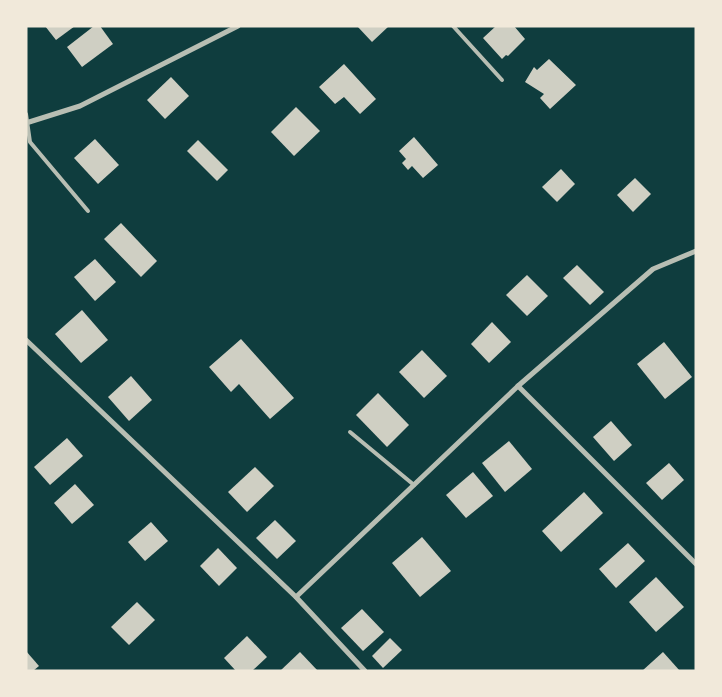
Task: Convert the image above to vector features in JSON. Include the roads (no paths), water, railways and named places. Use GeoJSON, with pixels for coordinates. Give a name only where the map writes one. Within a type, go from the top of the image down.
{"type":"FeatureCollection","features":[{"type":"Feature","properties":{"kind":"street"},"geometry":{"type":"LineString","coordinates":[[27,123],[80,106],[238,26]]}},
{"type":"Feature","properties":{"kind":"street"},"geometry":{"type":"LineString","coordinates":[[296,597],[518,386],[653,269],[696,252]]}},
{"type":"Feature","properties":{"kind":"street"},"geometry":{"type":"LineString","coordinates":[[26,340],[296,597],[365,671]]}},
{"type":"Feature","properties":{"kind":"street"},"geometry":{"type":"LineString","coordinates":[[518,386],[696,564]]}},
{"type":"Feature","properties":{"kind":"lane"},"geometry":{"type":"LineString","coordinates":[[453,26],[502,80]]}},
{"type":"Feature","properties":{"kind":"lane"},"geometry":{"type":"LineString","coordinates":[[26,114],[30,142],[88,210]]}},
{"type":"Feature","properties":{"kind":"lane"},"geometry":{"type":"LineString","coordinates":[[350,432],[414,485]]}}]}
